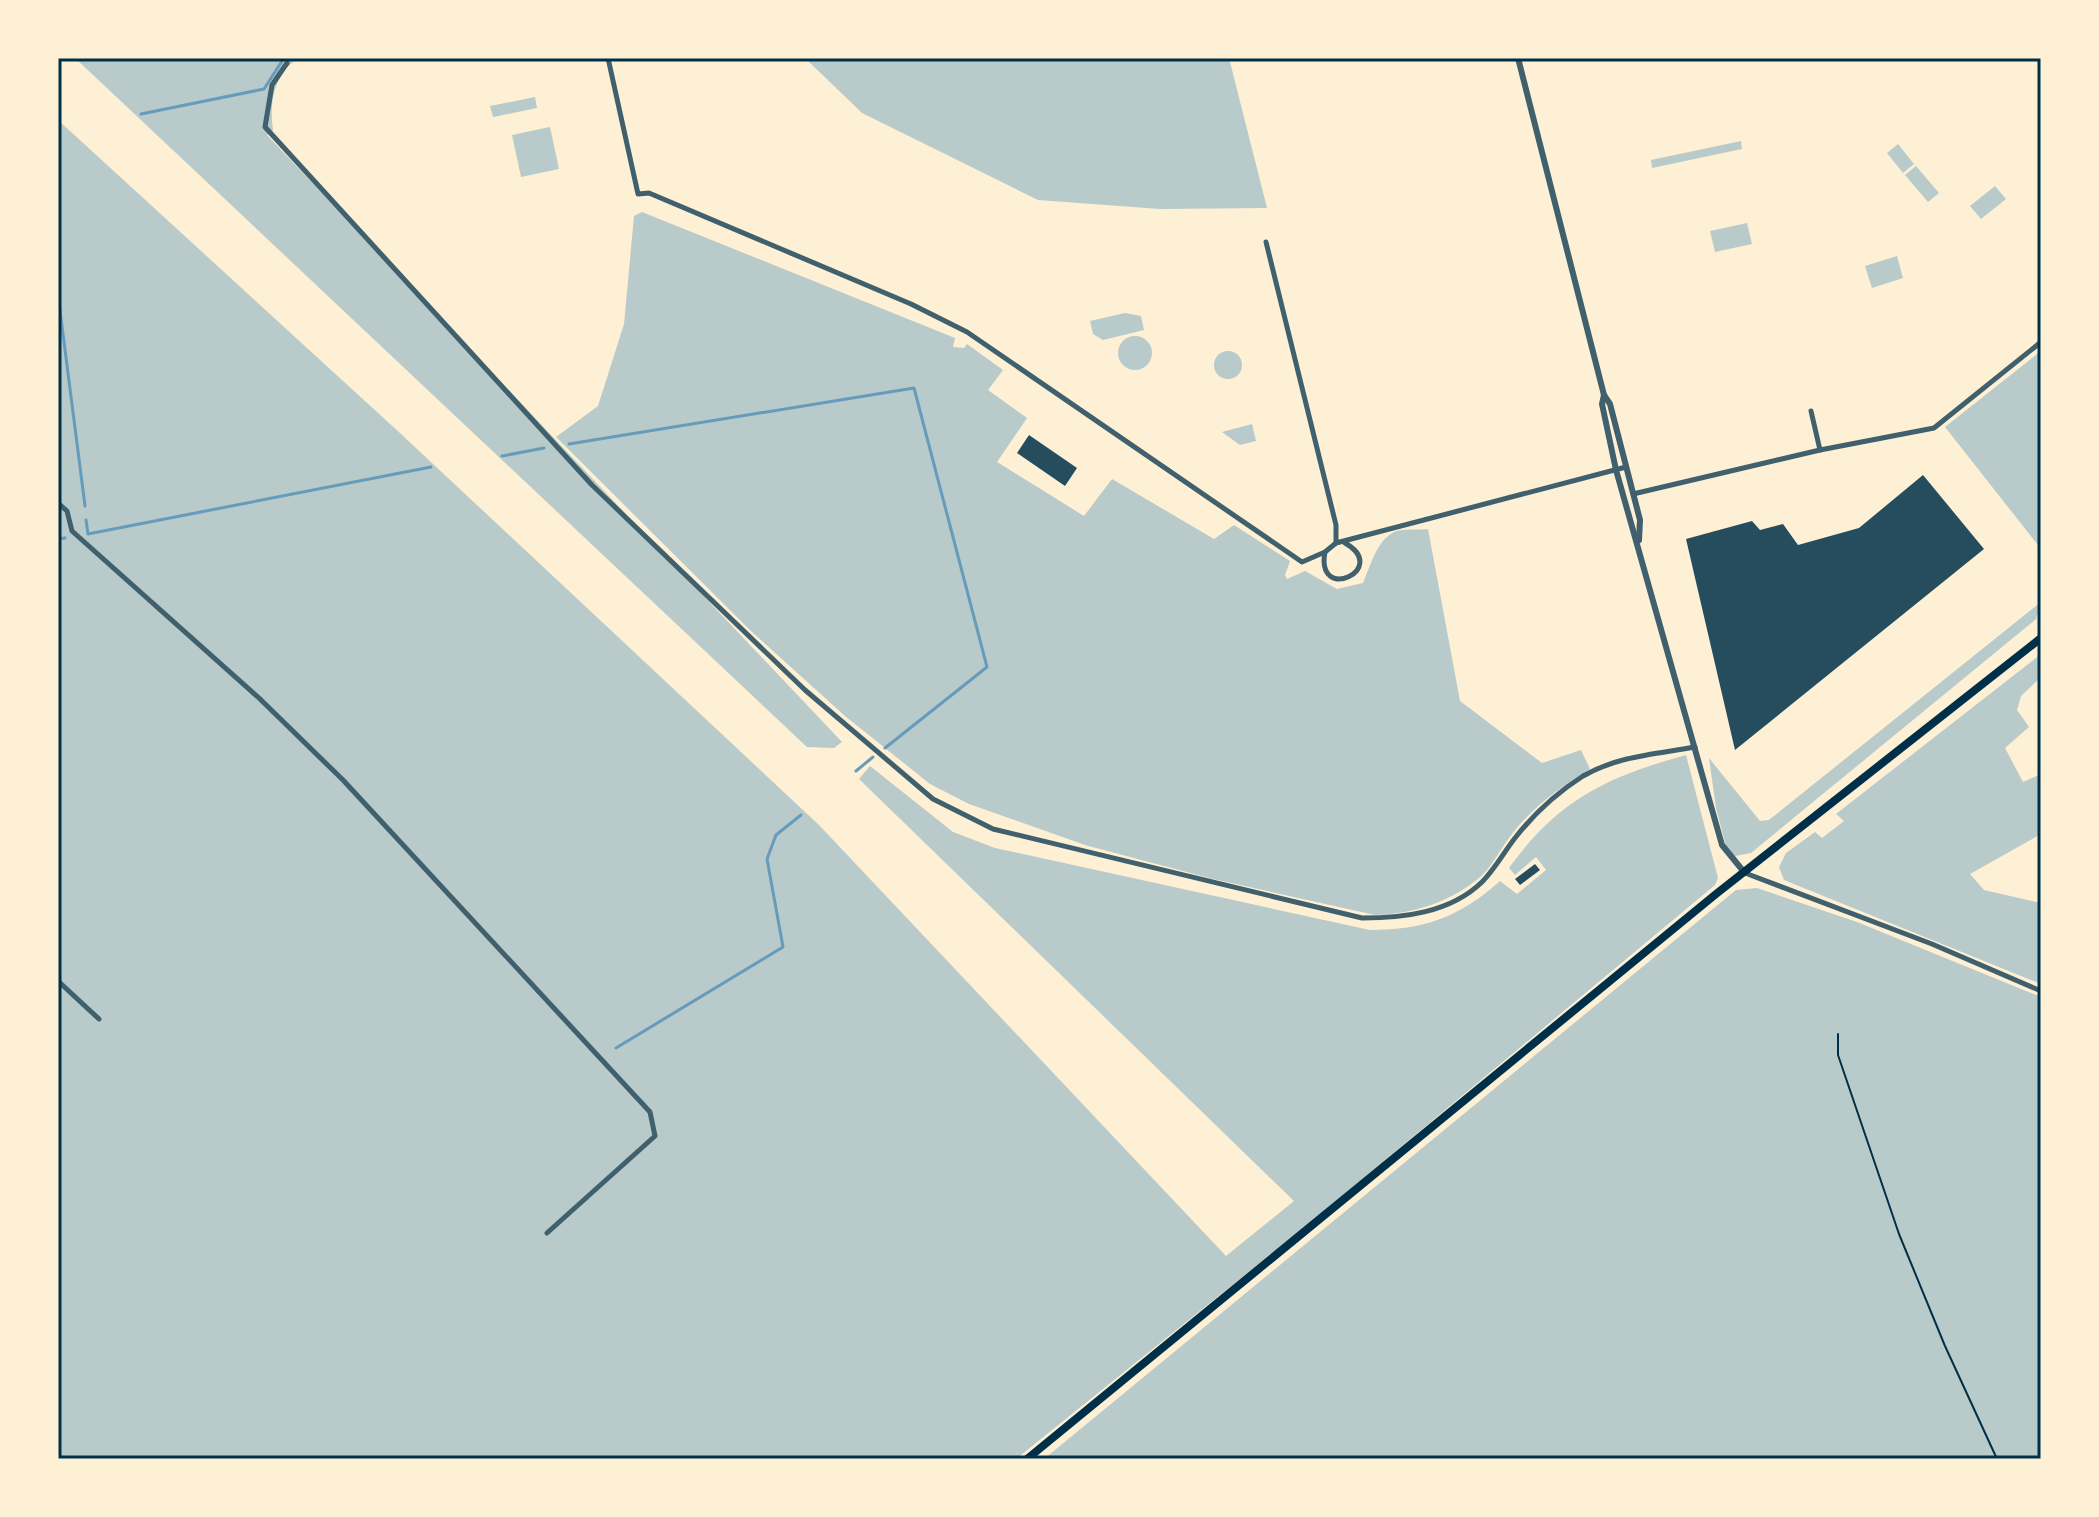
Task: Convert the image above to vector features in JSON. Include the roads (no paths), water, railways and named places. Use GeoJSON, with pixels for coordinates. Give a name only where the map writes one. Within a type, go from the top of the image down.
{"type":"FeatureCollection","features":[{"type":"Feature","properties":{"kind":"highway"},"geometry":{"type":"LineString","coordinates":[[1027,1459],[1744,872],[2041,638]]}},
{"type":"Feature","properties":{"kind":"street"},"geometry":{"type":"LineString","coordinates":[[608,58],[638,194],[649,193],[765,241],[967,332],[1302,562],[1325,552],[1336,543],[1626,467]]}},
{"type":"Feature","properties":{"kind":"street"},"geometry":{"type":"LineString","coordinates":[[1518,58],[1604,395],[1610,404],[1640,520],[1639,540]]}},
{"type":"Feature","properties":{"kind":"street"},"geometry":{"type":"LineString","coordinates":[[287,63],[272,85],[265,127],[592,485],[805,690],[933,799],[981,823],[1362,918],[1402,918],[1431,910],[1466,894],[1482,881],[1517,835],[1558,794],[1582,777],[1613,761],[1696,747]]}},
{"type":"Feature","properties":{"kind":"street"},"geometry":{"type":"LineString","coordinates":[[1266,242],[1336,525],[1336,543]]}},
{"type":"Feature","properties":{"kind":"street"},"geometry":{"type":"LineString","coordinates":[[1633,494],[1820,450],[1934,428],[2041,342]]}},
{"type":"Feature","properties":{"kind":"street"},"geometry":{"type":"LineString","coordinates":[[1604,395],[1602,404],[1616,470],[1639,540],[1722,845],[1744,872],[1932,944],[2041,991]]}},
{"type":"Feature","properties":{"kind":"street"},"geometry":{"type":"LineString","coordinates":[[1811,411],[1820,450]]}},
{"type":"Feature","properties":{"kind":"street"},"geometry":{"type":"LineString","coordinates":[[58,503],[67,511],[72,531],[259,698],[343,780],[650,1112],[655,1136],[547,1233]]}},
{"type":"Feature","properties":{"kind":"street"},"geometry":{"type":"LineString","coordinates":[[1325,552],[1323,564],[1327,574],[1338,580],[1349,578],[1358,570],[1360,559],[1355,548],[1345,543]]}},
{"type":"Feature","properties":{"kind":"street"},"geometry":{"type":"LineString","coordinates":[[58,981],[99,1019]]}},
{"type":"Feature","properties":{"kind":"waterway"},"geometry":{"type":"LineString","coordinates":[[141,114],[264,89],[284,58]]}},
{"type":"Feature","properties":{"kind":"waterway"},"geometry":{"type":"LineString","coordinates":[[58,295],[85,506]]}},
{"type":"Feature","properties":{"kind":"waterway"},"geometry":{"type":"LineString","coordinates":[[569,444],[914,388],[987,667],[885,748]]}},
{"type":"Feature","properties":{"kind":"waterway"},"geometry":{"type":"LineString","coordinates":[[502,456],[544,448]]}},
{"type":"Feature","properties":{"kind":"waterway"},"geometry":{"type":"LineString","coordinates":[[86,520],[88,534],[431,467]]}},
{"type":"Feature","properties":{"kind":"waterway"},"geometry":{"type":"LineString","coordinates":[[58,539],[65,538]]}},
{"type":"Feature","properties":{"kind":"waterway"},"geometry":{"type":"LineString","coordinates":[[856,771],[873,757]]}},
{"type":"Feature","properties":{"kind":"waterway"},"geometry":{"type":"LineString","coordinates":[[616,1048],[783,947],[767,859],[776,835],[801,815]]}}]}
